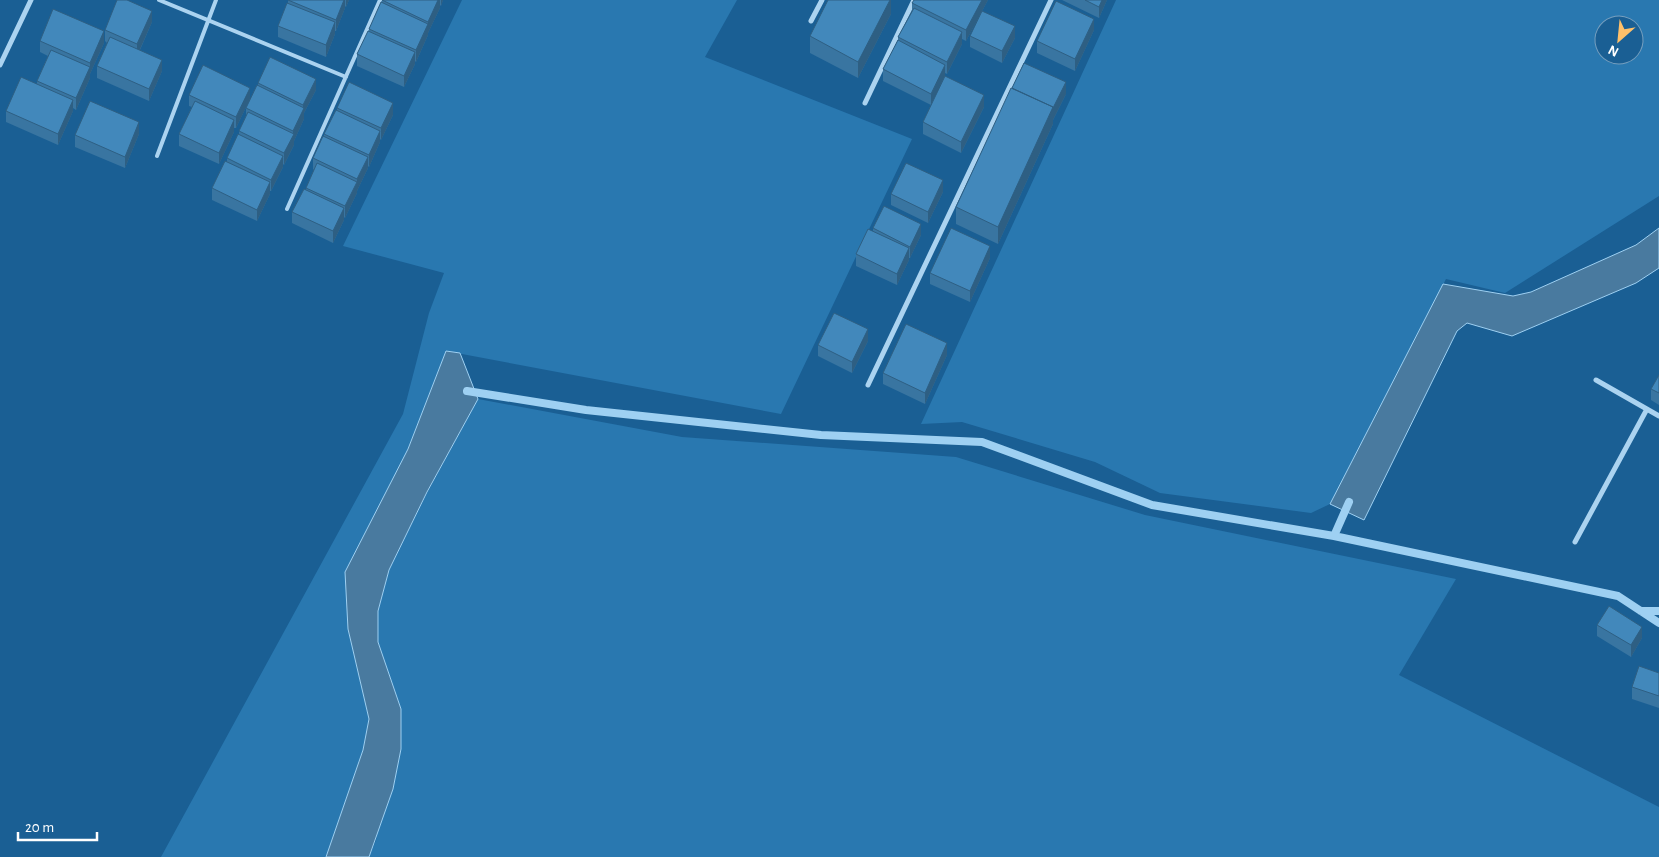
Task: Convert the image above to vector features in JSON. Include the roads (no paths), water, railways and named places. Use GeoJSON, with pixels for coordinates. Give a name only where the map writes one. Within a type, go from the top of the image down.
{"type":"FeatureCollection","features":[{"type":"Feature","properties":{"kind":"street"},"geometry":{"type":"LineString","coordinates":[[0,65],[31,0]]}},
{"type":"Feature","properties":{"kind":"street"},"geometry":{"type":"LineString","coordinates":[[811,21],[822,0]]}},
{"type":"Feature","properties":{"kind":"street"},"geometry":{"type":"LineString","coordinates":[[865,103],[914,0]]}},
{"type":"Feature","properties":{"kind":"street"},"geometry":{"type":"LineString","coordinates":[[868,385],[1051,0]]}},
{"type":"Feature","properties":{"kind":"street"},"geometry":{"type":"LineString","coordinates":[[1596,380],[1659,416]]}},
{"type":"Feature","properties":{"kind":"street"},"geometry":{"type":"LineString","coordinates":[[1575,542],[1647,409]]}},
{"type":"Feature","properties":{"kind":"lane"},"geometry":{"type":"LineString","coordinates":[[159,0],[346,77]]}},
{"type":"Feature","properties":{"kind":"lane"},"geometry":{"type":"LineString","coordinates":[[156,156],[216,0]]}},
{"type":"Feature","properties":{"kind":"lane"},"geometry":{"type":"LineString","coordinates":[[287,209],[380,0]]}},
{"type":"Feature","properties":{"kind":"waterway"},"geometry":{"type":"LineString","coordinates":[[467,391],[586,410],[821,435],[982,442],[1152,505],[1334,536],[1349,502]]}},
{"type":"Feature","properties":{"kind":"waterway"},"geometry":{"type":"LineString","coordinates":[[1334,536],[1618,596],[1659,623]]}},
{"type":"Feature","properties":{"kind":"waterway"},"geometry":{"type":"LineString","coordinates":[[1641,611],[1659,611]]}}]}
